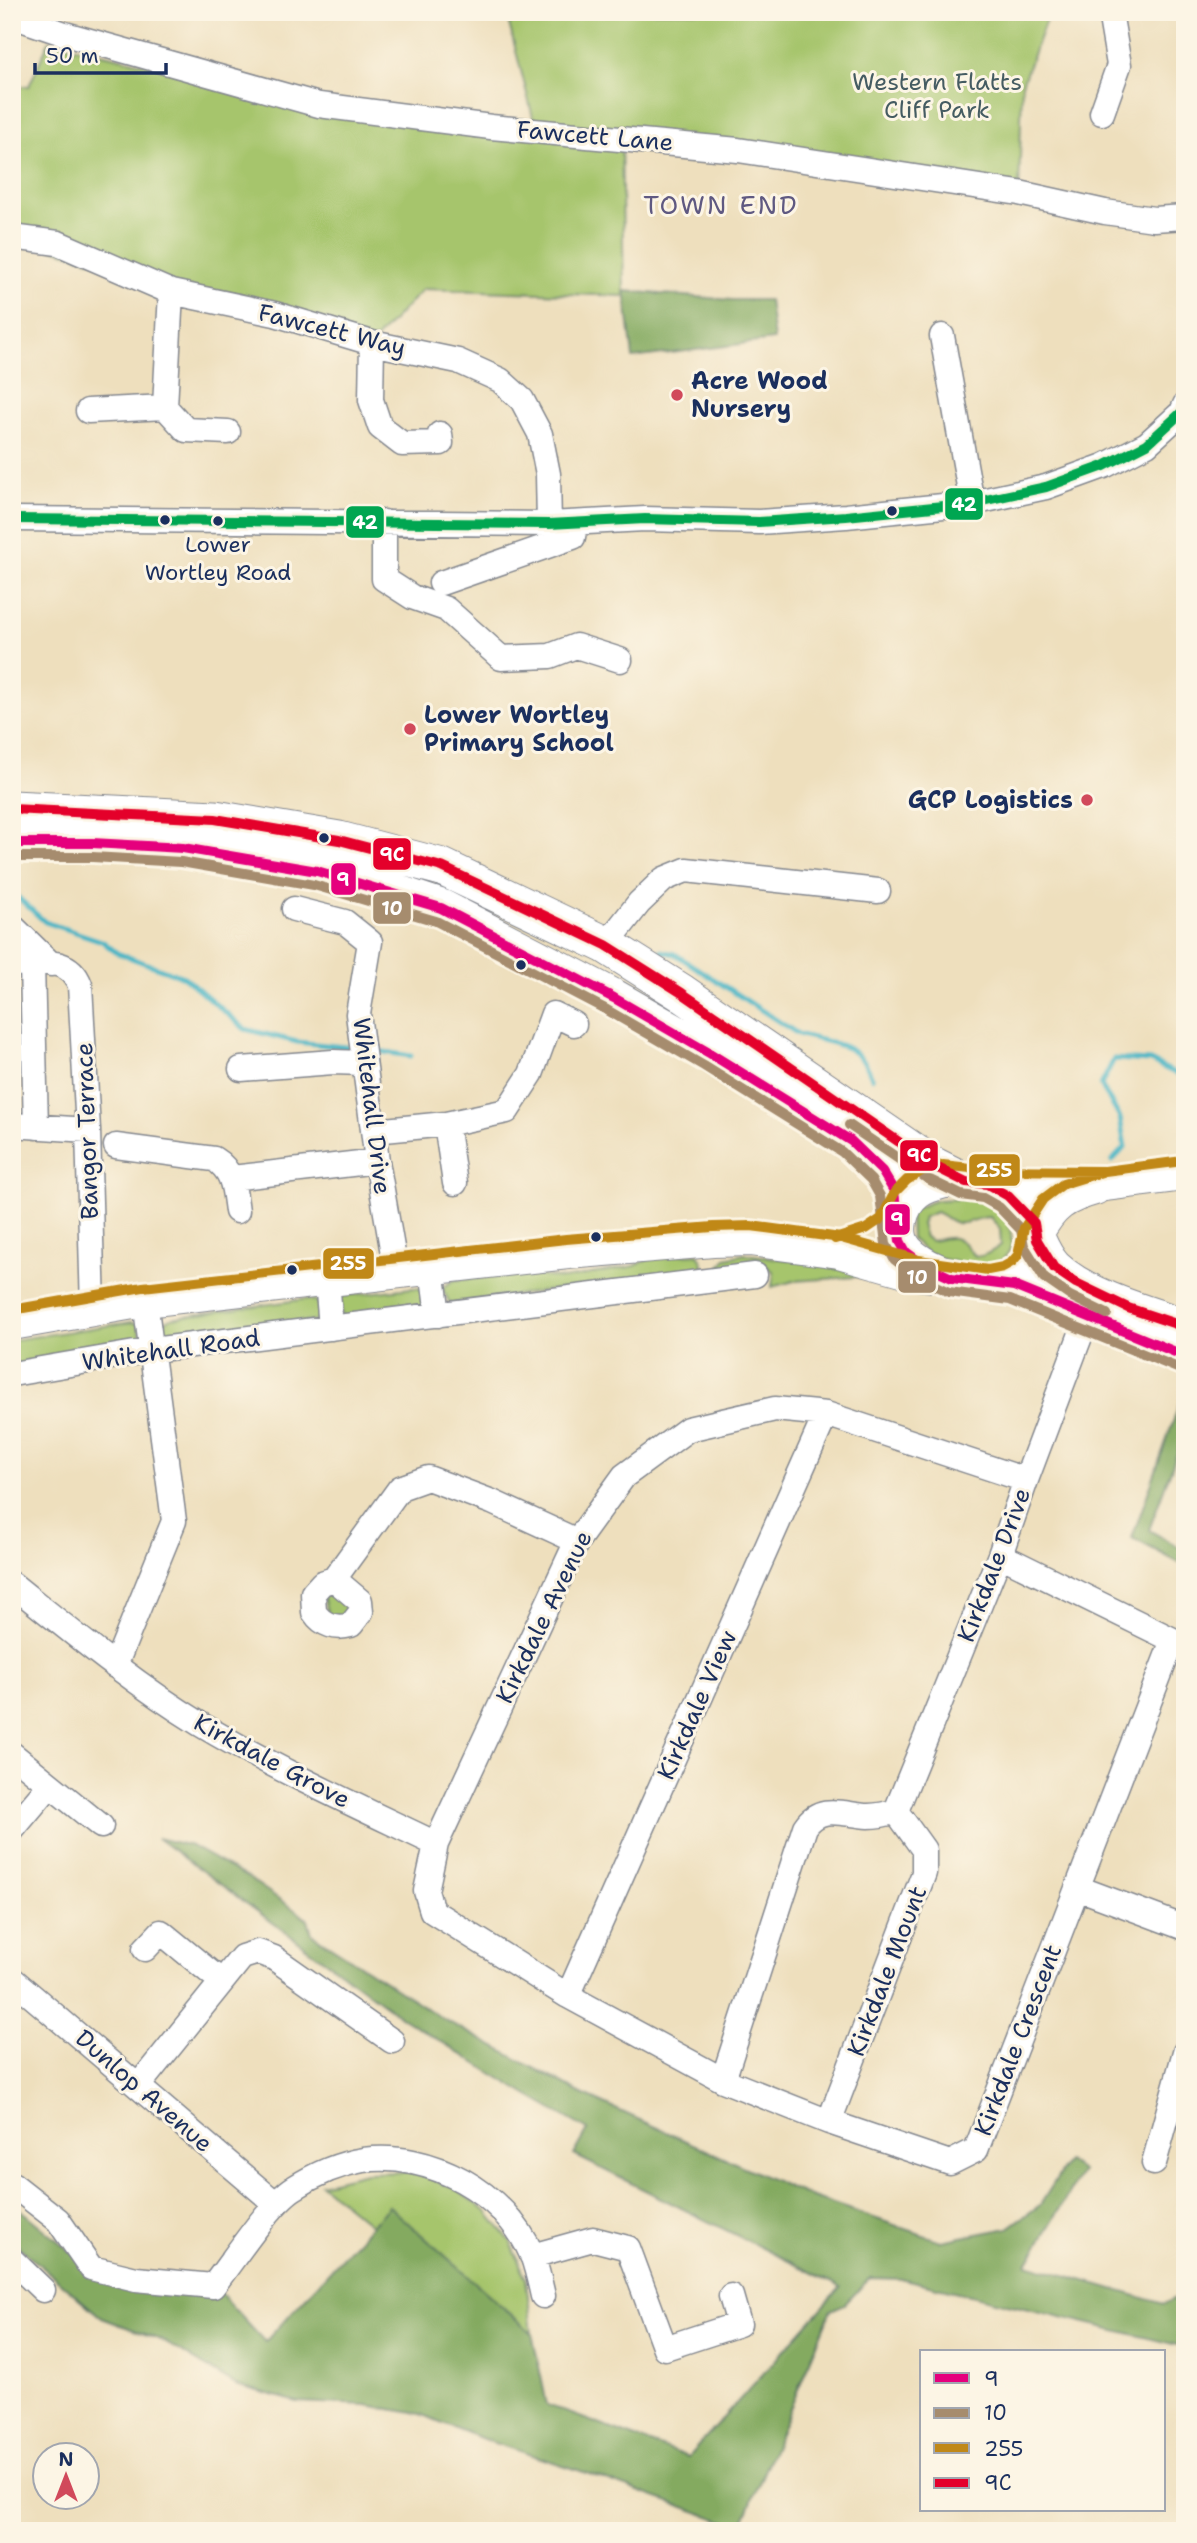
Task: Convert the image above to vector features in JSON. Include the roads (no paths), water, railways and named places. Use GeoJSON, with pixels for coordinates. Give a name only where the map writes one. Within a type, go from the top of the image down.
{"type":"FeatureCollection","features":[{"type":"Feature","properties":{"kind":"highway"},"geometry":{"type":"LineString","coordinates":[[12,809],[215,819],[339,839],[442,867],[606,945],[682,993],[934,1166],[1008,1196],[1034,1223],[1037,1237],[1054,1268],[1076,1283],[1128,1308],[1185,1326]]}},
{"type":"Feature","properties":{"kind":"highway"},"geometry":{"type":"LineString","coordinates":[[12,843],[92,843],[183,848],[317,872],[390,891],[441,908],[614,998],[712,1054],[851,1141],[882,1171],[894,1191],[900,1241],[906,1252],[925,1266],[952,1278],[1014,1286],[1185,1356]]}},
{"type":"Feature","properties":{"kind":"highway"},"geometry":{"type":"LineString","coordinates":[[606,945],[611,973],[712,1054]]}},
{"type":"Feature","properties":{"kind":"highway"},"geometry":{"type":"LineString","coordinates":[[898,1217],[916,1191],[929,1183],[946,1179],[977,1183]]}},
{"type":"Feature","properties":{"kind":"highway"},"geometry":{"type":"LineString","coordinates":[[988,1284],[1008,1280],[1021,1273],[1030,1262],[1037,1237]]}},
{"type":"Feature","properties":{"kind":"main road"},"geometry":{"type":"LineString","coordinates":[[977,1183],[1106,1185],[1185,1175]]}},
{"type":"Feature","properties":{"kind":"main road"},"geometry":{"type":"LineString","coordinates":[[1037,1237],[1052,1210],[1068,1197],[1106,1185]]}},
{"type":"Feature","properties":{"kind":"main road","name":"Whitehall Road"},"geometry":{"type":"LineString","coordinates":[[839,1252],[872,1242],[892,1229],[898,1217]]}},
{"type":"Feature","properties":{"kind":"main road","name":"Whitehall Road"},"geometry":{"type":"LineString","coordinates":[[12,1324],[145,1301],[396,1271],[713,1241],[750,1240],[839,1252],[916,1275],[952,1278]]}},
{"type":"Feature","properties":{"kind":"street"},"geometry":{"type":"LineString","coordinates":[[1102,113],[1119,65],[1110,12]]}},
{"type":"Feature","properties":{"kind":"street","name":"Fawcett Lane"},"geometry":{"type":"LineString","coordinates":[[12,16],[65,34],[319,106],[491,127],[738,150],[1020,193],[1105,212],[1154,219],[1185,217]]}},
{"type":"Feature","properties":{"kind":"street","name":"Fawcett Way"},"geometry":{"type":"LineString","coordinates":[[12,237],[58,243],[171,292],[275,314],[372,343],[458,360],[500,380],[522,400],[540,434],[548,474],[549,524]]}},
{"type":"Feature","properties":{"kind":"street"},"geometry":{"type":"LineString","coordinates":[[171,292],[166,407],[186,430],[228,432]]}},
{"type":"Feature","properties":{"kind":"street"},"geometry":{"type":"LineString","coordinates":[[943,336],[972,503]]}},
{"type":"Feature","properties":{"kind":"street"},"geometry":{"type":"LineString","coordinates":[[372,343],[371,400],[380,427],[401,444],[441,443],[440,434]]}},
{"type":"Feature","properties":{"kind":"street"},"geometry":{"type":"LineString","coordinates":[[88,411],[166,407]]}},
{"type":"Feature","properties":{"kind":"street"},"geometry":{"type":"LineString","coordinates":[[12,519],[549,524],[645,519],[759,522],[972,503],[1046,487],[1104,466],[1147,444],[1184,411]]}},
{"type":"Feature","properties":{"kind":"street"},"geometry":{"type":"LineString","coordinates":[[384,522],[384,579],[412,597],[446,609],[501,658],[550,656],[577,637],[620,660]]}},
{"type":"Feature","properties":{"kind":"street"},"geometry":{"type":"LineString","coordinates":[[441,583],[573,537],[575,523]]}},
{"type":"Feature","properties":{"kind":"street"},"geometry":{"type":"LineString","coordinates":[[606,945],[639,903],[664,879],[686,870],[878,891]]}},
{"type":"Feature","properties":{"kind":"street","name":"Whitehall Drive"},"geometry":{"type":"LineString","coordinates":[[294,909],[345,922],[370,942],[358,1014],[377,1161],[396,1271]]}},
{"type":"Feature","properties":{"kind":"street","name":"Bangor Terrace"},"geometry":{"type":"LineString","coordinates":[[12,926],[38,964],[70,968],[76,974],[80,985],[88,1130],[93,1309]]}},
{"type":"Feature","properties":{"kind":"street"},"geometry":{"type":"LineString","coordinates":[[38,964],[24,1126],[88,1130]]}},
{"type":"Feature","properties":{"kind":"street"},"geometry":{"type":"LineString","coordinates":[[374,1131],[446,1124],[507,1111],[531,1074],[555,1016]]}},
{"type":"Feature","properties":{"kind":"street"},"geometry":{"type":"LineString","coordinates":[[241,1069],[333,1062],[363,1063]]}},
{"type":"Feature","properties":{"kind":"street"},"geometry":{"type":"LineString","coordinates":[[446,1124],[455,1183]]}},
{"type":"Feature","properties":{"kind":"street"},"geometry":{"type":"LineString","coordinates":[[116,1146],[214,1158],[223,1164],[232,1178],[237,1211]]}},
{"type":"Feature","properties":{"kind":"street"},"geometry":{"type":"LineString","coordinates":[[232,1178],[377,1161]]}},
{"type":"Feature","properties":{"kind":"street"},"geometry":{"type":"LineString","coordinates":[[713,1241],[716,1278]]}},
{"type":"Feature","properties":{"kind":"street"},"geometry":{"type":"LineString","coordinates":[[432,1268],[438,1315]]}},
{"type":"Feature","properties":{"kind":"street","name":"Whitehall Road"},"geometry":{"type":"LineString","coordinates":[[12,1374],[152,1350],[755,1275]]}},
{"type":"Feature","properties":{"kind":"street"},"geometry":{"type":"LineString","coordinates":[[327,1280],[331,1328]]}},
{"type":"Feature","properties":{"kind":"street"},"geometry":{"type":"LineString","coordinates":[[115,1666],[174,1521],[145,1301]]}},
{"type":"Feature","properties":{"kind":"street","name":"Kirkdale Drive"},"geometry":{"type":"LineString","coordinates":[[896,1811],[1000,1555],[1087,1318]]}},
{"type":"Feature","properties":{"kind":"street","name":"Kirkdale Avenue"},"geometry":{"type":"LineString","coordinates":[[426,1891],[436,1844],[577,1541],[624,1476],[688,1429],[775,1409],[826,1414],[1026,1480]]}},
{"type":"Feature","properties":{"kind":"street","name":"Kirkdale View"},"geometry":{"type":"LineString","coordinates":[[568,1996],[826,1414]]}},
{"type":"Feature","properties":{"kind":"street"},"geometry":{"type":"LineString","coordinates":[[334,1579],[400,1488],[428,1478],[492,1502],[577,1541]]}},
{"type":"Feature","properties":{"kind":"street","name":"Kirkdale Crescent"},"geometry":{"type":"LineString","coordinates":[[426,1891],[432,1911],[568,1996],[723,2080],[829,2122],[950,2163],[975,2150],[1173,1640],[1000,1555]]}},
{"type":"Feature","properties":{"kind":"street","name":"Kirkdale Grove"},"geometry":{"type":"LineString","coordinates":[[12,1584],[115,1666],[200,1724],[322,1790],[436,1844]]}},
{"type":"Feature","properties":{"kind":"street"},"geometry":{"type":"LineString","coordinates":[[12,1754],[101,1826]]}},
{"type":"Feature","properties":{"kind":"street"},"geometry":{"type":"LineString","coordinates":[[12,1830],[49,1786]]}},
{"type":"Feature","properties":{"kind":"street"},"geometry":{"type":"LineString","coordinates":[[723,2080],[805,1827],[811,1818],[821,1813],[869,1816],[896,1811]]}},
{"type":"Feature","properties":{"kind":"street","name":"Kirkdale Mount"},"geometry":{"type":"LineString","coordinates":[[829,2122],[924,1873],[924,1850],[896,1811]]}},
{"type":"Feature","properties":{"kind":"street"},"geometry":{"type":"LineString","coordinates":[[1078,1888],[1185,1928]]}},
{"type":"Feature","properties":{"kind":"street"},"geometry":{"type":"LineString","coordinates":[[159,1934],[222,1982]]}},
{"type":"Feature","properties":{"kind":"street"},"geometry":{"type":"LineString","coordinates":[[139,2085],[242,1957],[258,1952],[274,1958],[392,2041]]}},
{"type":"Feature","properties":{"kind":"street","name":"Dunlop Avenue"},"geometry":{"type":"LineString","coordinates":[[15,1986],[139,2085],[276,2204]]}},
{"type":"Feature","properties":{"kind":"street"},"geometry":{"type":"LineString","coordinates":[[1154,2163],[1185,2052]]}},
{"type":"Feature","properties":{"kind":"street"},"geometry":{"type":"LineString","coordinates":[[12,2184],[58,2220],[91,2268],[136,2278],[214,2286],[276,2204],[292,2189],[338,2167],[361,2161],[386,2159],[414,2162],[440,2170],[491,2200],[510,2221],[532,2256],[543,2296]]}},
{"type":"Feature","properties":{"kind":"street"},"geometry":{"type":"LineString","coordinates":[[532,2256],[593,2239],[628,2248],[665,2348],[739,2324],[731,2296]]}},
{"type":"Feature","properties":{"kind":"street"},"geometry":{"type":"LineString","coordinates":[[12,2260],[43,2290]]}},
{"type":"Feature","properties":{"kind":"waterway"},"geometry":{"type":"LineString","coordinates":[[12,892],[45,922],[102,941],[117,953],[184,977],[245,1029],[297,1042],[354,1048]]}},
{"type":"Feature","properties":{"kind":"waterway"},"geometry":{"type":"LineString","coordinates":[[661,951],[675,954],[798,1034],[852,1050],[860,1057],[872,1078]]}},
{"type":"Feature","properties":{"kind":"waterway"},"geometry":{"type":"LineString","coordinates":[[371,1050],[411,1056]]}},
{"type":"Feature","properties":{"kind":"waterway"},"geometry":{"type":"LineString","coordinates":[[1112,1161],[1125,1147],[1120,1118],[1101,1085],[1114,1059],[1150,1061],[1185,1078]]}},
{"type":"Feature","properties":{"kind":"place","name":"Acre Wood Nursery"},"geometry":{"type":"Point","coordinates":[677,395]}},
{"type":"Feature","properties":{"kind":"place","name":"Lower Wortley Road"},"geometry":{"type":"Point","coordinates":[218,521]}},
{"type":"Feature","properties":{"kind":"place","name":"Lower Wortley Primary School"},"geometry":{"type":"Point","coordinates":[410,729]}},
{"type":"Feature","properties":{"kind":"place","name":"GCP Logistics"},"geometry":{"type":"Point","coordinates":[1087,800]}},
{"type":"Feature","properties":{"kind":"district","name":"TOWN END"},"geometry":{"type":"Point","coordinates":[721,205]}},
{"type":"Feature","properties":{"kind":"park label","name":"Western Flatts Cliff Park"},"geometry":{"type":"Point","coordinates":[937,96]}}]}
